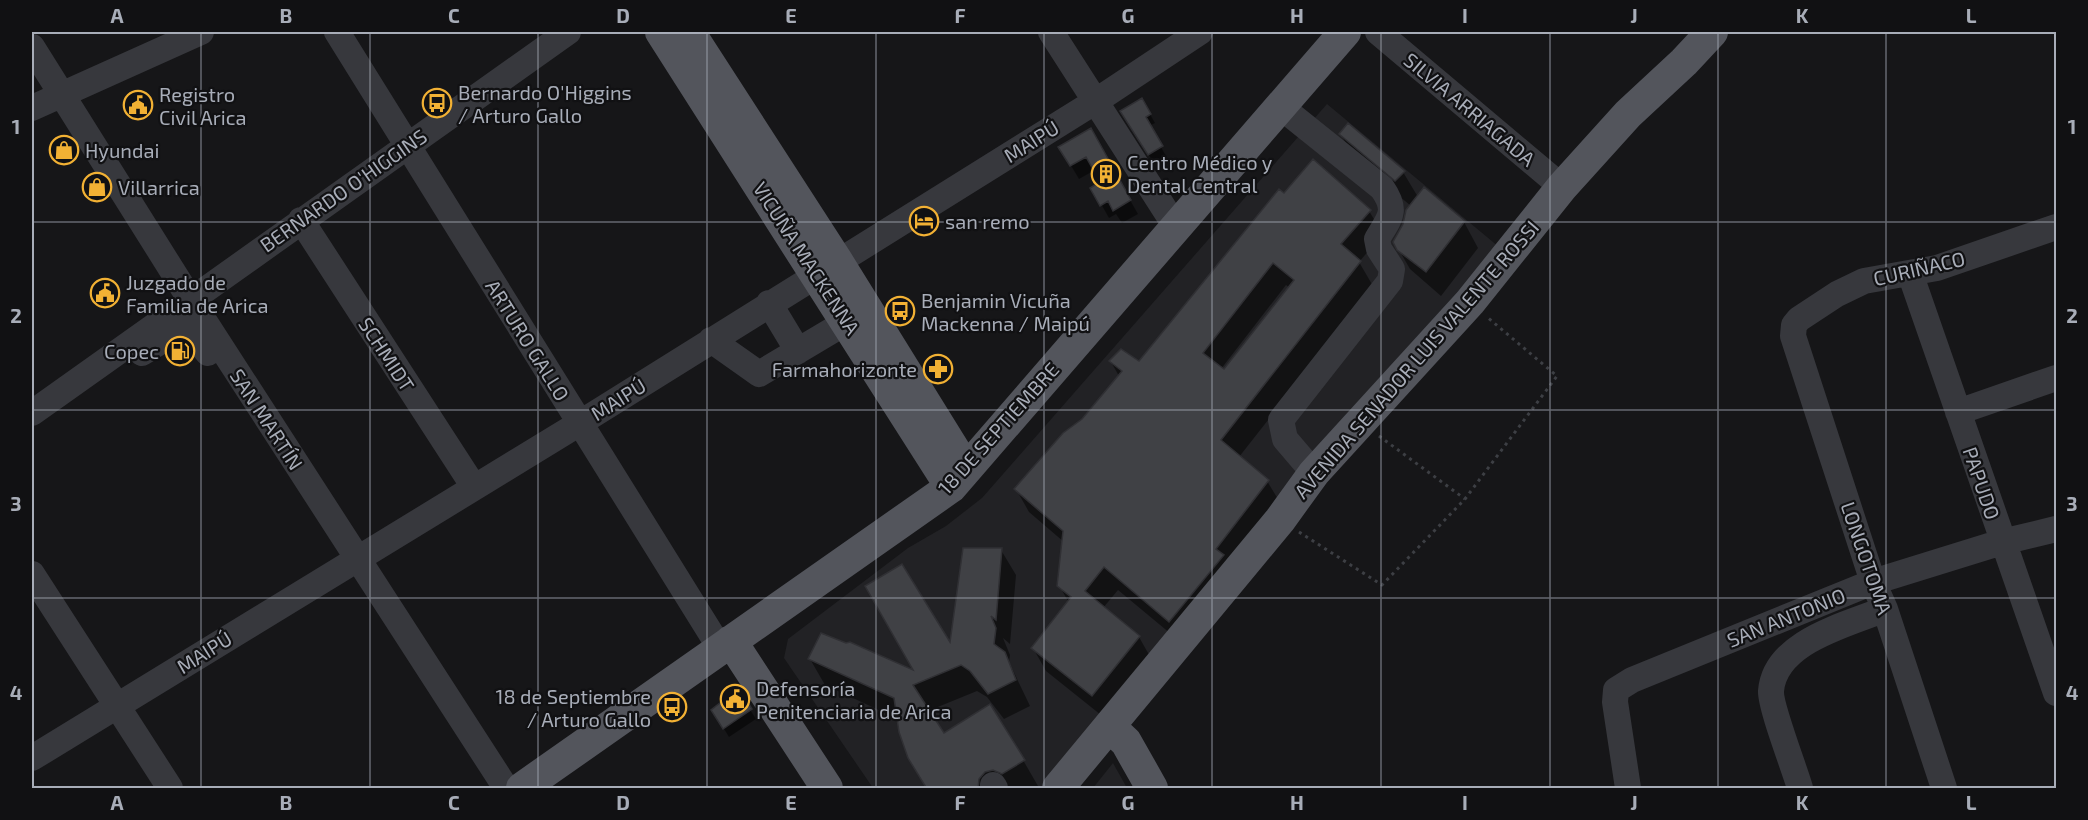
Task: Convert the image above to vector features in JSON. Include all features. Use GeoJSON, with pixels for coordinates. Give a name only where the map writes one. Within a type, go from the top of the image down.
{"type":"FeatureCollection","features":[{"type":"Feature","properties":{"kind":"main road","name":"VICUÑA MACKENNA"},"geometry":{"type":"LineString","coordinates":[[661,32],[827,267],[848,321],[958,478]]}},
{"type":"Feature","properties":{"kind":"main road","name":"VICUÑA MACKENNA"},"geometry":{"type":"LineString","coordinates":[[689,32],[827,267],[958,478]]}},
{"type":"Feature","properties":{"kind":"main road","name":"18 DE SEPTIEMBRE"},"geometry":{"type":"LineString","coordinates":[[522,789],[958,478],[1345,32]]}},
{"type":"Feature","properties":{"kind":"main road","name":"AVENIDA SENADOR LUIS VALENTE ROSSI"},"geometry":{"type":"LineString","coordinates":[[1058,789],[1280,520],[1314,473],[1470,302],[1562,187],[1628,114],[1712,32]]}},
{"type":"Feature","properties":{"kind":"main road","name":"ARTURO GALLO"},"geometry":{"type":"LineString","coordinates":[[726,644],[826,789]]}},
{"type":"Feature","properties":{"kind":"main road"},"geometry":{"type":"LineString","coordinates":[[1110,727],[1126,742],[1152,789]]}},
{"type":"Feature","properties":{"kind":"street"},"geometry":{"type":"LineString","coordinates":[[32,108],[201,32]]}},
{"type":"Feature","properties":{"kind":"street","name":"ARTURO GALLO"},"geometry":{"type":"LineString","coordinates":[[336,32],[580,423],[726,644]]}},
{"type":"Feature","properties":{"kind":"street","name":"BERNARDO O'HIGGINS"},"geometry":{"type":"LineString","coordinates":[[32,412],[117,354],[190,299],[568,32]]}},
{"type":"Feature","properties":{"kind":"street"},"geometry":{"type":"LineString","coordinates":[[1051,32],[1176,227]]}},
{"type":"Feature","properties":{"kind":"street","name":"MAIPÚ"},"geometry":{"type":"LineString","coordinates":[[32,758],[580,423],[1096,101],[1200,32]]}},
{"type":"Feature","properties":{"kind":"street","name":"SILVIA ARRIAGADA"},"geometry":{"type":"LineString","coordinates":[[1378,32],[1562,187]]}},
{"type":"Feature","properties":{"kind":"street","name":"SAN MARTÍN"},"geometry":{"type":"LineString","coordinates":[[32,47],[235,370],[506,789]]}},
{"type":"Feature","properties":{"kind":"street"},"geometry":{"type":"LineString","coordinates":[[1281,107],[1382,188],[1392,202],[1391,215],[1377,239],[1379,249],[1392,269],[1390,281],[1281,420],[1285,439],[1314,473]]}},
{"type":"Feature","properties":{"kind":"street","name":"SCHMIDT"},"geometry":{"type":"LineString","coordinates":[[301,220],[474,487]]}},
{"type":"Feature","properties":{"kind":"street","name":"CURIÑACO"},"geometry":{"type":"LineString","coordinates":[[1793,328],[1799,319],[1848,288],[1879,276],[1910,273],[1947,265],[2056,227]]}},
{"type":"Feature","properties":{"kind":"street","name":"PAPUDO"},"geometry":{"type":"LineString","coordinates":[[1910,273],[2002,542],[2055,680]]}},
{"type":"Feature","properties":{"kind":"street"},"geometry":{"type":"LineString","coordinates":[[769,303],[798,351]]}},
{"type":"Feature","properties":{"kind":"street"},"geometry":{"type":"LineString","coordinates":[[711,340],[759,374],[848,321]]}},
{"type":"Feature","properties":{"kind":"street"},"geometry":{"type":"LineString","coordinates":[[117,354],[137,356],[186,326],[217,364],[235,370]]}},
{"type":"Feature","properties":{"kind":"street","name":"LONGOTOMA"},"geometry":{"type":"LineString","coordinates":[[1793,328],[1793,336],[1873,582],[1885,609],[1944,789]]}},
{"type":"Feature","properties":{"kind":"street"},"geometry":{"type":"LineString","coordinates":[[1958,412],[2056,378]]}},
{"type":"Feature","properties":{"kind":"street","name":"SAN ANTONIO"},"geometry":{"type":"LineString","coordinates":[[1628,789],[1615,702],[1616,690],[1632,680],[1873,582],[2002,542],[2056,529]]}},
{"type":"Feature","properties":{"kind":"street"},"geometry":{"type":"LineString","coordinates":[[32,574],[170,789]]}},
{"type":"Feature","properties":{"kind":"street","name":"SAN ANTONIO"},"geometry":{"type":"LineString","coordinates":[[1800,789],[1771,693],[1774,675],[1794,650],[1822,635],[1885,609]]}},
{"type":"Feature","properties":{"kind":"path"},"geometry":{"type":"LineString","coordinates":[[1280,520],[1382,585],[1464,500],[1557,376],[1470,302]]}},
{"type":"Feature","properties":{"kind":"path"},"geometry":{"type":"LineString","coordinates":[[1360,422],[1464,500]]}},
{"type":"Feature","properties":{"kind":"shaded area"},"geometry":{"type":"Polygon","coordinates":[[[1327,104],[1511,257],[1078,760],[1040,788],[873,788],[784,658],[788,639],[908,548],[946,526],[982,498],[1327,104]]]}},
{"type":"Feature","properties":{"kind":"shaded area"},"geometry":{"type":"Polygon","coordinates":[[[1113,763],[1127,788],[1093,788],[1113,763]]]}},
{"type":"Feature","properties":{"kind":"building","name":"Centro Médico y Dental Central"},"geometry":{"type":"Polygon","coordinates":[[[1142,98],[1151,114],[1146,117],[1163,146],[1148,155],[1120,111],[1142,98]]]}},
{"type":"Feature","properties":{"kind":"building"},"geometry":{"type":"Polygon","coordinates":[[[1348,123],[1405,171],[1395,181],[1339,134],[1348,123]]]}},
{"type":"Feature","properties":{"kind":"building","name":"Centro Médico y Dental Central"},"geometry":{"type":"Polygon","coordinates":[[[1091,128],[1131,200],[1113,211],[1108,201],[1100,206],[1090,188],[1100,182],[1086,157],[1070,166],[1058,147],[1091,128]]]}},
{"type":"Feature","properties":{"kind":"building"},"geometry":{"type":"Polygon","coordinates":[[[1313,159],[1371,210],[1341,244],[1361,261],[1221,440],[1269,480],[1216,549],[1224,555],[1169,622],[1104,567],[1085,591],[1140,636],[1092,696],[1031,648],[1071,597],[1057,586],[1063,531],[1014,489],[1063,433],[1082,419],[1122,371],[1109,361],[1121,349],[1139,361],[1279,189],[1284,193],[1313,159]],[[1273,263],[1203,353],[1224,369],[1294,280],[1273,263]]]}},
{"type":"Feature","properties":{"kind":"building"},"geometry":{"type":"Polygon","coordinates":[[[1424,187],[1465,221],[1426,272],[1397,250],[1393,242],[1403,224],[1406,210],[1424,187]]]}},
{"type":"Feature","properties":{"kind":"building"},"geometry":{"type":"Polygon","coordinates":[[[963,548],[1002,548],[996,620],[991,616],[996,628],[994,644],[1005,652],[1016,680],[988,694],[970,671],[961,665],[913,685],[944,733],[990,704],[1025,760],[1002,774],[993,770],[985,772],[979,779],[978,789],[927,789],[908,758],[899,732],[894,698],[808,659],[821,633],[846,643],[850,642],[913,670],[865,586],[902,564],[950,642],[963,548]]]}},
{"type":"Feature","properties":{"kind":"building","name":"Defensoría Penitenciaria de Arica"},"geometry":{"type":"Polygon","coordinates":[[[739,688],[752,709],[723,729],[711,710],[739,688]]]}},
{"type":"Feature","properties":{"kind":"place","name":"Bernardo O'Higgins / Arturo Gallo"},"geometry":{"type":"Point","coordinates":[437,103]}},
{"type":"Feature","properties":{"kind":"place","name":"Registro Civil Arica"},"geometry":{"type":"Point","coordinates":[138,105]}},
{"type":"Feature","properties":{"kind":"place","name":"Hyundai"},"geometry":{"type":"Point","coordinates":[64,150]}},
{"type":"Feature","properties":{"kind":"place","name":"Centro Médico y Dental Central"},"geometry":{"type":"Point","coordinates":[1106,174]}},
{"type":"Feature","properties":{"kind":"place","name":"Villarrica"},"geometry":{"type":"Point","coordinates":[97,187]}},
{"type":"Feature","properties":{"kind":"place","name":"san remo"},"geometry":{"type":"Point","coordinates":[924,221]}},
{"type":"Feature","properties":{"kind":"place","name":"Juzgado de Familia de Arica"},"geometry":{"type":"Point","coordinates":[105,293]}},
{"type":"Feature","properties":{"kind":"place","name":"Benjamin Vicuña Mackenna / Maipú"},"geometry":{"type":"Point","coordinates":[900,311]}},
{"type":"Feature","properties":{"kind":"place","name":"Copec"},"geometry":{"type":"Point","coordinates":[180,351]}},
{"type":"Feature","properties":{"kind":"place","name":"Farmahorizonte"},"geometry":{"type":"Point","coordinates":[938,369]}},
{"type":"Feature","properties":{"kind":"place","name":"Defensoría Penitenciaria de Arica"},"geometry":{"type":"Point","coordinates":[735,699]}},
{"type":"Feature","properties":{"kind":"place","name":"18 de Septiembre / Arturo Gallo"},"geometry":{"type":"Point","coordinates":[672,707]}}]}
